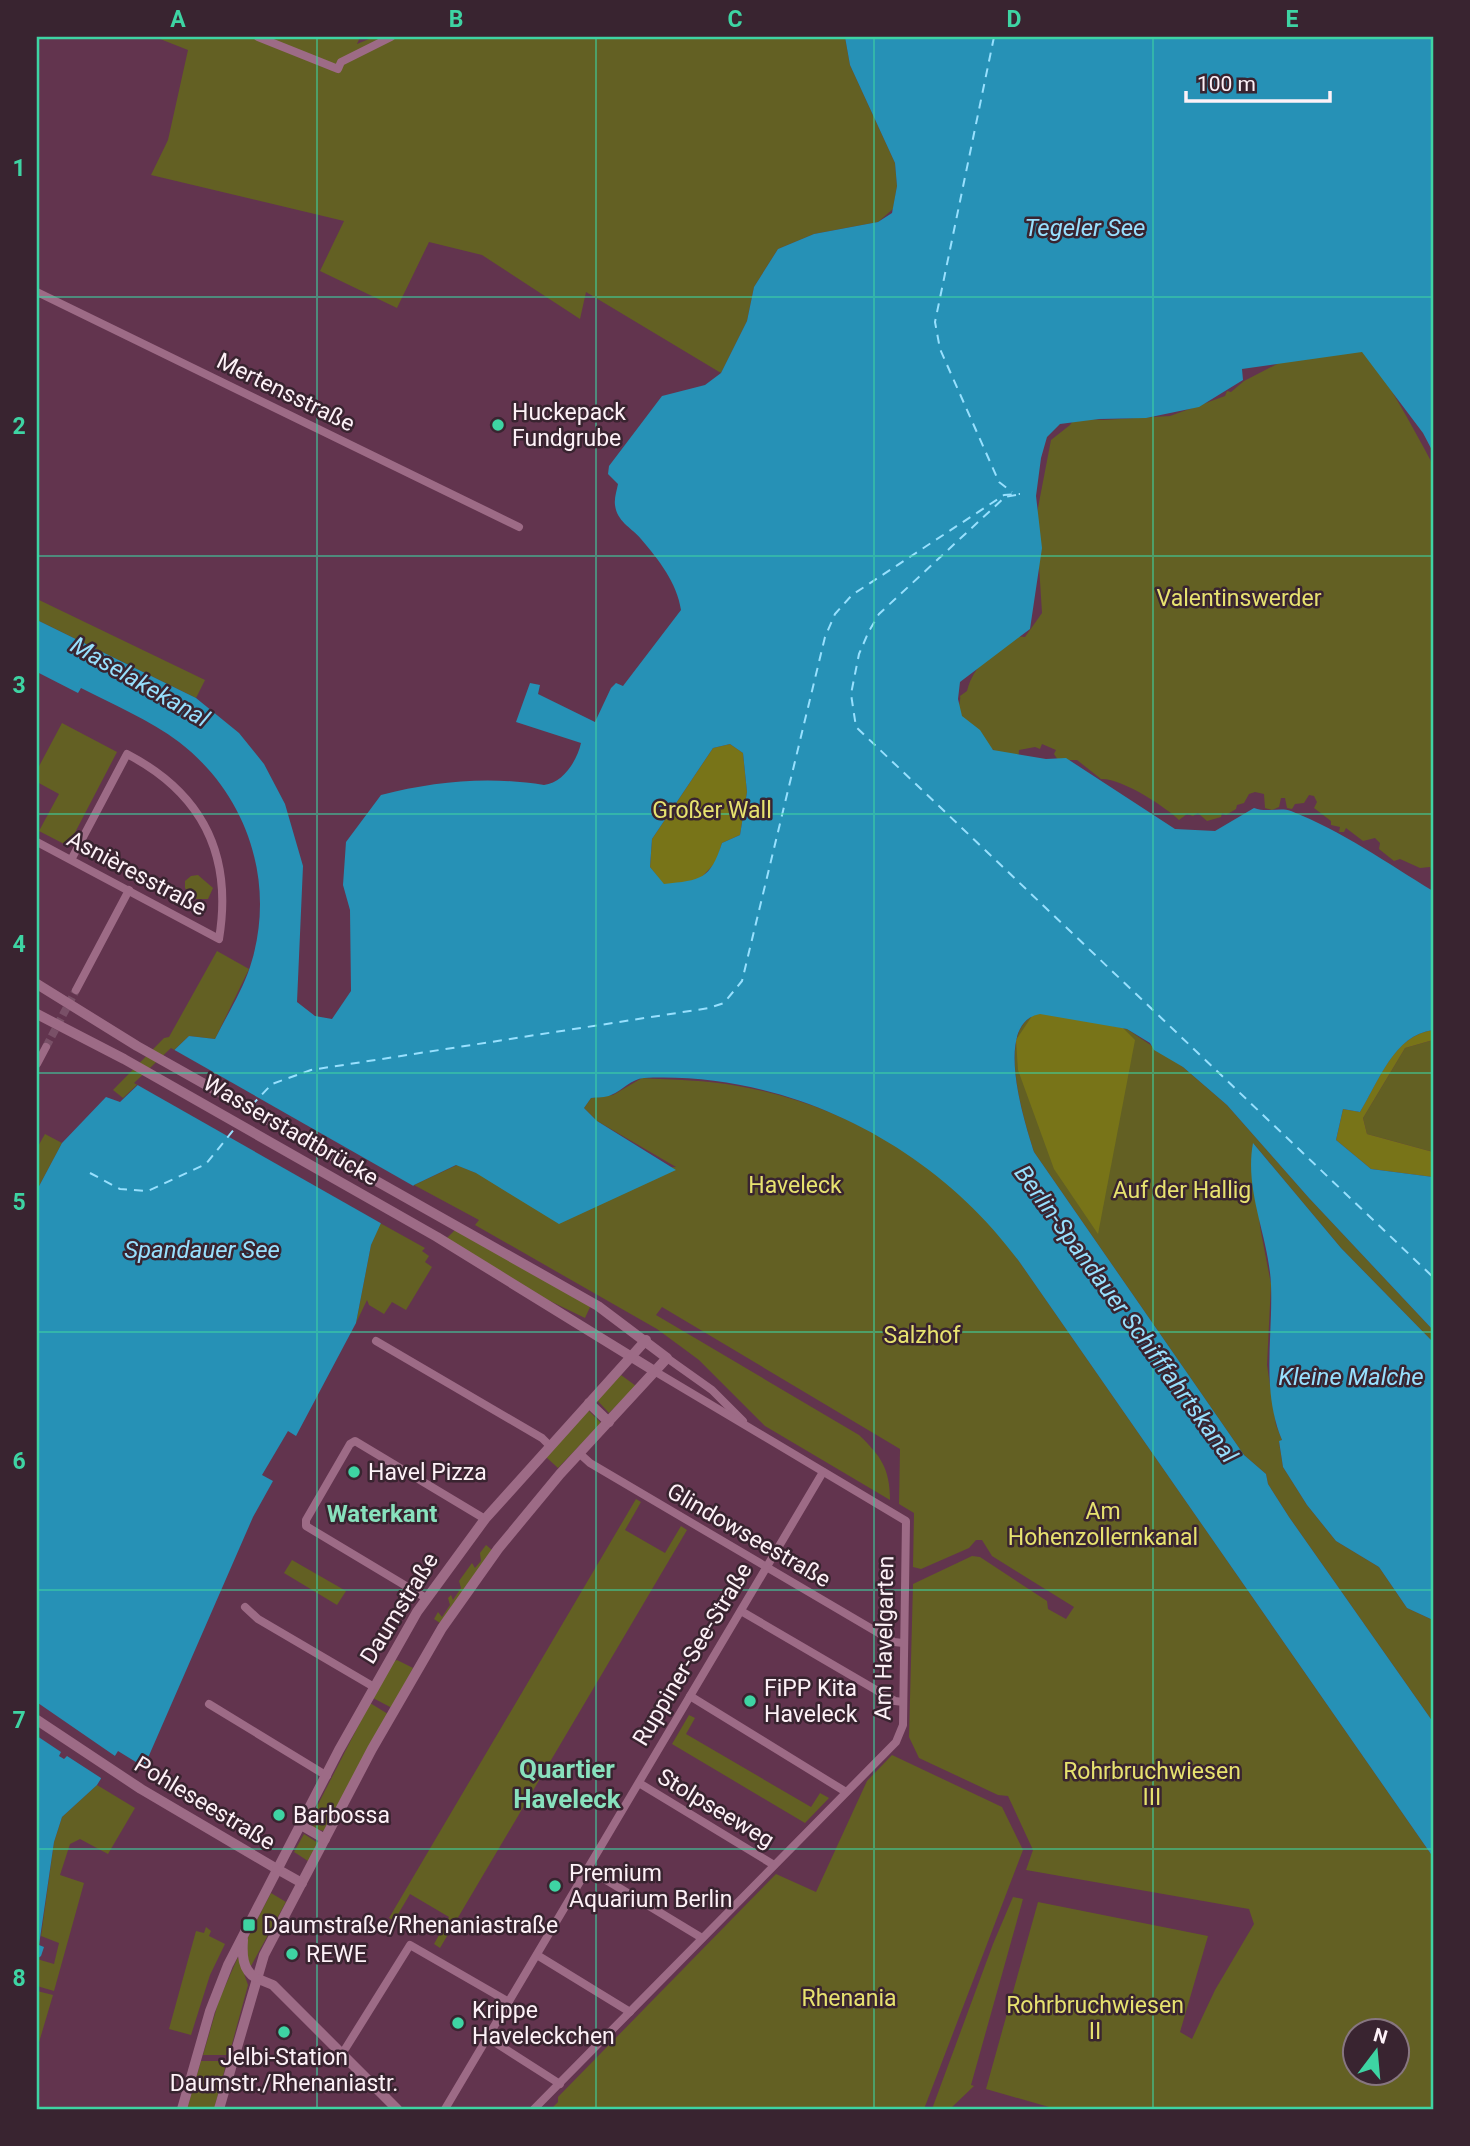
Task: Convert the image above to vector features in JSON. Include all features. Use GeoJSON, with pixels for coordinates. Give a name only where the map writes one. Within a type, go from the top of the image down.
{"type":"FeatureCollection","features":[{"type":"Feature","properties":{"kind":"main road","name":"Wasserstadtbrücke"},"geometry":{"type":"LineString","coordinates":[[37,984],[137,1046],[598,1306],[646,1340]]}},
{"type":"Feature","properties":{"kind":"main road","name":"Wasserstadtbrücke"},"geometry":{"type":"LineString","coordinates":[[37,1014],[124,1059],[437,1237],[631,1356]]}},
{"type":"Feature","properties":{"kind":"main road","name":"Daumstraße"},"geometry":{"type":"LineString","coordinates":[[182,2109],[219,1986],[277,1869],[374,1687],[426,1598],[485,1519],[646,1340]]}},
{"type":"Feature","properties":{"kind":"main road"},"geometry":{"type":"LineString","coordinates":[[646,1340],[667,1358]]}},
{"type":"Feature","properties":{"kind":"main road"},"geometry":{"type":"LineString","coordinates":[[631,1356],[656,1372]]}},
{"type":"Feature","properties":{"kind":"main road","name":"Daumstraße"},"geometry":{"type":"LineString","coordinates":[[219,2109],[264,1955],[372,1749],[451,1614],[498,1549],[579,1453],[667,1358]]}},
{"type":"Feature","properties":{"kind":"main road"},"geometry":{"type":"LineString","coordinates":[[589,1403],[609,1422]]}},
{"type":"Feature","properties":{"kind":"main road"},"geometry":{"type":"LineString","coordinates":[[301,1825],[325,1839]]}},
{"type":"Feature","properties":{"kind":"main road"},"geometry":{"type":"LineString","coordinates":[[277,1869],[302,1883]]}},
{"type":"Feature","properties":{"kind":"main road"},"geometry":{"type":"LineString","coordinates":[[243,1937],[244,1962],[250,1975],[256,1978]]}},
{"type":"Feature","properties":{"kind":"street"},"geometry":{"type":"LineString","coordinates":[[258,37],[338,68],[341,62],[391,37]]}},
{"type":"Feature","properties":{"kind":"street","name":"Mertensstraße"},"geometry":{"type":"LineString","coordinates":[[37,292],[519,527]]}},
{"type":"Feature","properties":{"kind":"street","name":"Asnièresstraße"},"geometry":{"type":"LineString","coordinates":[[37,842],[219,939],[223,886],[209,834],[191,804],[170,782],[127,754],[71,860]]}},
{"type":"Feature","properties":{"kind":"street"},"geometry":{"type":"LineString","coordinates":[[76,990],[129,890]]}},
{"type":"Feature","properties":{"kind":"street"},"geometry":{"type":"LineString","coordinates":[[37,1064],[46,1047]]}},
{"type":"Feature","properties":{"kind":"street"},"geometry":{"type":"LineString","coordinates":[[376,1340],[542,1438],[550,1446]]}},
{"type":"Feature","properties":{"kind":"street"},"geometry":{"type":"LineString","coordinates":[[667,1358],[712,1391],[752,1430]]}},
{"type":"Feature","properties":{"kind":"street"},"geometry":{"type":"LineString","coordinates":[[656,1372],[822,1472]]}},
{"type":"Feature","properties":{"kind":"street"},"geometry":{"type":"LineString","coordinates":[[426,1598],[306,1526],[306,1520],[350,1444],[355,1441],[485,1519]]}},
{"type":"Feature","properties":{"kind":"street","name":"Glindowseestraße"},"geometry":{"type":"LineString","coordinates":[[579,1453],[894,1642],[903,1643]]}},
{"type":"Feature","properties":{"kind":"street","name":"Am Havelgarten"},"geometry":{"type":"LineString","coordinates":[[534,2109],[901,1735],[906,1521],[822,1472]]}},
{"type":"Feature","properties":{"kind":"street","name":"Ruppiner-See-Straße"},"geometry":{"type":"LineString","coordinates":[[445,2109],[822,1472]]}},
{"type":"Feature","properties":{"kind":"street"},"geometry":{"type":"LineString","coordinates":[[245,1607],[258,1619],[374,1687]]}},
{"type":"Feature","properties":{"kind":"street"},"geometry":{"type":"LineString","coordinates":[[741,1611],[895,1701],[903,1702]]}},
{"type":"Feature","properties":{"kind":"street"},"geometry":{"type":"LineString","coordinates":[[690,1696],[846,1792]]}},
{"type":"Feature","properties":{"kind":"street"},"geometry":{"type":"LineString","coordinates":[[209,1704],[327,1776]]}},
{"type":"Feature","properties":{"kind":"street","name":"Pohleseestraße"},"geometry":{"type":"LineString","coordinates":[[37,1720],[113,1770],[277,1869]]}},
{"type":"Feature","properties":{"kind":"street","name":"Stolpseeweg"},"geometry":{"type":"LineString","coordinates":[[639,1783],[774,1865]]}},
{"type":"Feature","properties":{"kind":"street"},"geometry":{"type":"LineString","coordinates":[[588,1869],[702,1938]]}},
{"type":"Feature","properties":{"kind":"street"},"geometry":{"type":"LineString","coordinates":[[342,2054],[410,1945],[509,2002]]}},
{"type":"Feature","properties":{"kind":"street"},"geometry":{"type":"LineString","coordinates":[[537,1955],[630,2012]]}},
{"type":"Feature","properties":{"kind":"street"},"geometry":{"type":"LineString","coordinates":[[256,1978],[273,1985],[397,2109]]}},
{"type":"Feature","properties":{"kind":"street"},"geometry":{"type":"LineString","coordinates":[[488,2038],[560,2084]]}},
{"type":"Feature","properties":{"kind":"green space"},"geometry":{"type":"Polygon","coordinates":[[[155,37],[360,37],[357,44],[374,37],[845,37],[850,65],[895,163],[897,186],[893,209],[878,222],[814,234],[778,249],[754,287],[747,321],[721,373],[586,292],[580,319],[482,255],[429,242],[397,308],[320,271],[344,221],[151,175],[168,140],[188,50],[155,37]]]}},
{"type":"Feature","properties":{"kind":"green space","name":"Valentinswerder"},"geometry":{"type":"Polygon","coordinates":[[[1362,342],[1433,465],[1433,883],[1430,867],[1420,868],[1400,859],[1394,861],[1379,849],[1380,843],[1375,838],[1363,841],[1346,828],[1344,832],[1339,832],[1340,827],[1331,825],[1331,821],[1314,808],[1317,802],[1314,796],[1309,795],[1304,803],[1295,804],[1292,809],[1287,808],[1285,798],[1281,798],[1279,807],[1272,810],[1265,808],[1264,794],[1255,792],[1249,794],[1244,803],[1237,805],[1236,809],[1226,815],[1222,813],[1221,817],[1207,821],[1198,813],[1193,816],[1187,814],[1179,820],[1155,801],[1132,788],[1101,779],[1077,760],[1058,760],[1054,754],[1056,750],[1042,744],[1040,749],[1035,747],[1019,750],[1018,764],[972,734],[961,716],[960,696],[967,691],[979,666],[1014,636],[1025,637],[1042,613],[1036,518],[1051,440],[1075,418],[1103,420],[1170,416],[1225,396],[1227,391],[1231,392],[1244,381],[1281,362],[1362,342]]]}},
{"type":"Feature","properties":{"kind":"green space"},"geometry":{"type":"Polygon","coordinates":[[[37,599],[205,680],[196,698],[37,620],[37,599]]]}},
{"type":"Feature","properties":{"kind":"green space"},"geometry":{"type":"Polygon","coordinates":[[[62,723],[117,752],[68,846],[39,831],[59,794],[37,782],[37,770],[62,723]]]}},
{"type":"Feature","properties":{"kind":"green space","name":"Großer Wall"},"geometry":{"type":"Polygon","coordinates":[[[730,744],[743,753],[747,792],[740,835],[722,843],[716,862],[699,880],[664,885],[650,867],[652,839],[713,748],[730,744]]]}},
{"type":"Feature","properties":{"kind":"green space"},"geometry":{"type":"Polygon","coordinates":[[[198,875],[213,888],[208,899],[193,899],[185,888],[185,881],[198,875]]]}},
{"type":"Feature","properties":{"kind":"green space"},"geometry":{"type":"Polygon","coordinates":[[[217,951],[249,969],[215,1039],[189,1036],[123,1098],[113,1090],[164,1038],[169,1037],[217,951]]]}},
{"type":"Feature","properties":{"kind":"green space"},"geometry":{"type":"Polygon","coordinates":[[[1036,1010],[1123,1028],[1135,1040],[1098,1234],[1054,1169],[1018,1070],[1016,1040],[1036,1010]]]}},
{"type":"Feature","properties":{"kind":"green space","name":"Auf der Hallig"},"geometry":{"type":"Polygon","coordinates":[[[1035,1015],[1127,1029],[1183,1067],[1227,1105],[1309,1198],[1433,1330],[1433,1342],[1341,1248],[1254,1144],[1260,1227],[1271,1284],[1267,1365],[1276,1425],[1282,1440],[1279,1442],[1283,1467],[1307,1505],[1336,1541],[1379,1567],[1407,1608],[1433,1620],[1433,1722],[1289,1517],[1268,1484],[1266,1474],[1244,1455],[1034,1152],[1020,1100],[1015,1058],[1017,1039],[1023,1024],[1035,1015]]]}},
{"type":"Feature","properties":{"kind":"green space"},"geometry":{"type":"Polygon","coordinates":[[[1433,1030],[1433,1040],[1405,1048],[1363,1118],[1367,1134],[1433,1152],[1433,1177],[1371,1169],[1336,1140],[1343,1109],[1360,1112],[1381,1073],[1398,1050],[1408,1040],[1433,1030]]]}},
{"type":"Feature","properties":{"kind":"green space"},"geometry":{"type":"Polygon","coordinates":[[[1433,1040],[1433,1152],[1367,1134],[1363,1118],[1405,1048],[1433,1040]]]}},
{"type":"Feature","properties":{"kind":"green space"},"geometry":{"type":"Polygon","coordinates":[[[642,1078],[714,1082],[814,1106],[851,1122],[918,1161],[950,1185],[1005,1241],[1433,1857],[1433,2109],[1056,2109],[986,2089],[1038,1902],[1208,1936],[1180,2032],[1192,2039],[1215,1990],[1254,1924],[1249,1909],[1026,1870],[1033,1850],[1008,1796],[998,1795],[919,1758],[909,1737],[913,1584],[972,1556],[980,1557],[1047,1601],[1048,1609],[1066,1619],[1074,1607],[992,1556],[982,1540],[976,1540],[969,1548],[921,1569],[913,1567],[914,1513],[899,1504],[900,1449],[662,1307],[656,1315],[859,1435],[883,1464],[890,1500],[765,1426],[699,1360],[657,1329],[475,1225],[479,1220],[414,1185],[457,1165],[476,1173],[676,1167],[597,1121],[584,1108],[591,1098],[613,1095],[642,1078]]]}},
{"type":"Feature","properties":{"kind":"green space"},"geometry":{"type":"Polygon","coordinates":[[[45,1134],[62,1143],[37,1190],[37,1148],[45,1134]]]}},
{"type":"Feature","properties":{"kind":"green space"},"geometry":{"type":"Polygon","coordinates":[[[380,1223],[425,1248],[422,1251],[429,1256],[425,1262],[432,1267],[406,1310],[392,1302],[384,1314],[369,1305],[367,1300],[356,1323],[371,1245],[380,1223]]]}},
{"type":"Feature","properties":{"kind":"green space"},"geometry":{"type":"Polygon","coordinates":[[[455,1230],[591,1305],[585,1318],[548,1300],[447,1238],[455,1230]]]}},
{"type":"Feature","properties":{"kind":"green space"},"geometry":{"type":"Polygon","coordinates":[[[621,1375],[636,1386],[609,1413],[597,1400],[621,1375]]]}},
{"type":"Feature","properties":{"kind":"green space"},"geometry":{"type":"Polygon","coordinates":[[[588,1410],[601,1423],[558,1468],[546,1457],[588,1410]]]}},
{"type":"Feature","properties":{"kind":"green space"},"geometry":{"type":"Polygon","coordinates":[[[636,1499],[641,1502],[625,1530],[665,1553],[681,1526],[687,1530],[440,1948],[434,1944],[449,1917],[410,1894],[394,1921],[389,1918],[636,1499]]]}},
{"type":"Feature","properties":{"kind":"green space"},"geometry":{"type":"Polygon","coordinates":[[[486,1545],[492,1550],[440,1623],[434,1619],[438,1612],[442,1617],[450,1605],[448,1598],[451,1595],[453,1600],[461,1588],[459,1581],[472,1563],[475,1568],[481,1561],[480,1553],[486,1545]]]}},
{"type":"Feature","properties":{"kind":"green space"},"geometry":{"type":"Polygon","coordinates":[[[292,1560],[346,1591],[337,1605],[284,1573],[292,1560]]]}},
{"type":"Feature","properties":{"kind":"green space"},"geometry":{"type":"Polygon","coordinates":[[[397,1660],[413,1668],[392,1708],[373,1698],[393,1662],[397,1660]]]}},
{"type":"Feature","properties":{"kind":"green space"},"geometry":{"type":"Polygon","coordinates":[[[370,1703],[388,1714],[324,1831],[315,1829],[309,1822],[370,1703]]]}},
{"type":"Feature","properties":{"kind":"green space"},"geometry":{"type":"Polygon","coordinates":[[[689,1715],[695,1718],[686,1734],[811,1807],[820,1793],[829,1798],[805,1823],[672,1744],[689,1715]]]}},
{"type":"Feature","properties":{"kind":"green space","name":"Rhenania"},"geometry":{"type":"Polygon","coordinates":[[[892,1755],[1002,1807],[1023,1850],[924,2109],[551,2109],[558,2102],[558,2097],[776,1874],[816,1892],[867,1781],[892,1755]]]}},
{"type":"Feature","properties":{"kind":"green space"},"geometry":{"type":"Polygon","coordinates":[[[97,1785],[135,1808],[108,1854],[80,1839],[70,1844],[60,1875],[84,1883],[54,1991],[37,1986],[37,1959],[54,1964],[59,1943],[41,1936],[54,1842],[62,1817],[97,1785]]]}},
{"type":"Feature","properties":{"kind":"green space"},"geometry":{"type":"Polygon","coordinates":[[[304,1834],[318,1843],[308,1861],[294,1852],[304,1834]]]}},
{"type":"Feature","properties":{"kind":"green space"},"geometry":{"type":"Polygon","coordinates":[[[271,1893],[286,1902],[251,1966],[248,1964],[246,1941],[271,1893]]]}},
{"type":"Feature","properties":{"kind":"green space"},"geometry":{"type":"Polygon","coordinates":[[[1013,1897],[1023,1899],[971,2085],[974,2086],[950,2109],[932,2109],[993,1944],[1013,1897]]]}},
{"type":"Feature","properties":{"kind":"green space"},"geometry":{"type":"Polygon","coordinates":[[[206,1927],[211,1931],[209,1936],[225,1944],[210,1975],[191,2035],[169,2029],[196,1931],[204,1933],[206,1927]]]}},
{"type":"Feature","properties":{"kind":"green space"},"geometry":{"type":"Polygon","coordinates":[[[238,1957],[248,1985],[229,2055],[203,2055],[219,2000],[238,1957]]]}},
{"type":"Feature","properties":{"kind":"green space"},"geometry":{"type":"Polygon","coordinates":[[[37,1991],[53,1995],[37,2049],[37,1991]]]}},
{"type":"Feature","properties":{"kind":"green space"},"geometry":{"type":"Polygon","coordinates":[[[201,2061],[227,2061],[214,2109],[187,2109],[201,2061]]]}},
{"type":"Feature","properties":{"kind":"water"},"geometry":{"type":"Polygon","coordinates":[[[845,37],[1433,37],[1433,452],[1423,433],[1362,352],[1242,369],[1243,380],[1199,407],[1146,418],[1099,419],[1060,424],[1047,437],[1041,458],[1036,496],[1042,548],[1030,629],[960,682],[958,699],[962,716],[980,730],[993,750],[1046,759],[1066,758],[1175,829],[1215,831],[1254,808],[1287,810],[1346,838],[1433,891],[1433,1030],[1419,1034],[1398,1050],[1360,1112],[1343,1109],[1336,1140],[1371,1169],[1433,1177],[1433,1330],[1309,1198],[1227,1105],[1183,1067],[1154,1050],[1150,1043],[1127,1029],[1040,1014],[1026,1021],[1018,1035],[1015,1054],[1019,1098],[1034,1152],[1244,1455],[1266,1474],[1268,1484],[1289,1517],[1433,1722],[1433,1857],[1023,1267],[989,1224],[949,1186],[905,1153],[858,1125],[807,1103],[754,1088],[699,1079],[644,1078],[635,1080],[609,1096],[591,1098],[584,1108],[597,1121],[676,1170],[559,1224],[476,1173],[456,1165],[414,1185],[381,1223],[371,1245],[356,1323],[296,1436],[288,1431],[262,1475],[273,1481],[253,1517],[144,1767],[118,1751],[97,1785],[62,1817],[54,1842],[39,1945],[44,1947],[37,1959],[37,1190],[62,1143],[106,1097],[120,1102],[189,1036],[215,1039],[250,967],[258,936],[260,904],[258,873],[250,843],[239,815],[223,788],[203,763],[156,727],[81,688],[78,693],[37,672],[37,620],[196,698],[239,733],[264,764],[285,804],[303,866],[297,1002],[315,1016],[332,1019],[351,991],[350,910],[343,885],[346,842],[381,795],[462,781],[544,785],[557,780],[573,764],[581,743],[516,722],[530,683],[540,685],[538,694],[595,722],[611,688],[616,683],[623,686],[681,610],[676,590],[661,564],[616,511],[618,484],[608,474],[609,466],[662,396],[705,385],[721,373],[747,321],[754,287],[778,249],[814,234],[878,222],[892,213],[897,186],[895,163],[850,65],[845,37]],[[730,744],[713,748],[652,839],[650,867],[664,884],[702,876],[713,864],[722,843],[740,835],[747,792],[743,753],[730,744]]]}},
{"type":"Feature","properties":{"kind":"water","name":"Kleine Malche"},"geometry":{"type":"Polygon","coordinates":[[[1253,1143],[1341,1248],[1433,1342],[1433,1620],[1407,1608],[1379,1567],[1336,1541],[1307,1505],[1283,1467],[1279,1441],[1282,1440],[1270,1383],[1271,1285],[1254,1197],[1251,1161],[1253,1143]]]}},
{"type":"Feature","properties":{"kind":"pier"},"geometry":{"type":"Polygon","coordinates":[[[171,1048],[417,1188],[384,1225],[134,1083],[171,1048]]]}},
{"type":"Feature","properties":{"kind":"pier"},"geometry":{"type":"Polygon","coordinates":[[[38,1703],[115,1756],[120,1755],[102,1783],[101,1778],[67,1756],[64,1759],[59,1756],[61,1752],[37,1736],[38,1703]]]}},
{"type":"Feature","properties":{"kind":"ferry route"},"geometry":{"type":"LineString","coordinates":[[994,37],[935,322],[940,349],[999,482],[1012,492]]}},
{"type":"Feature","properties":{"kind":"ferry route"},"geometry":{"type":"LineString","coordinates":[[251,1106],[272,1084],[311,1070],[709,1008],[724,1003],[742,981],[825,637],[835,614],[852,595],[1004,495],[1020,494]]}},
{"type":"Feature","properties":{"kind":"ferry route"},"geometry":{"type":"LineString","coordinates":[[1016,495],[1005,497],[879,614],[859,654],[851,694],[856,727],[1433,1277]]}},
{"type":"Feature","properties":{"kind":"ferry route"},"geometry":{"type":"LineString","coordinates":[[90,1173],[120,1189],[148,1191],[206,1164],[235,1128]]}},
{"type":"Feature","properties":{"kind":"tunnel"},"geometry":{"type":"LineString","coordinates":[[46,1047],[76,990]]}},
{"type":"Feature","properties":{"kind":"place","name":"Huckepack Fundgrube"},"geometry":{"type":"Point","coordinates":[498,425]}},
{"type":"Feature","properties":{"kind":"place","name":"Havel Pizza"},"geometry":{"type":"Point","coordinates":[354,1472]}},
{"type":"Feature","properties":{"kind":"place","name":"FiPP Kita Haveleck"},"geometry":{"type":"Point","coordinates":[750,1701]}},
{"type":"Feature","properties":{"kind":"place","name":"Barbossa"},"geometry":{"type":"Point","coordinates":[279,1815]}},
{"type":"Feature","properties":{"kind":"place","name":"Premium Aquarium Berlin"},"geometry":{"type":"Point","coordinates":[555,1886]}},
{"type":"Feature","properties":{"kind":"place","name":"Daumstraße/Rhenaniastraße"},"geometry":{"type":"Point","coordinates":[249,1925]}},
{"type":"Feature","properties":{"kind":"place","name":"REWE"},"geometry":{"type":"Point","coordinates":[292,1954]}},
{"type":"Feature","properties":{"kind":"place","name":"Krippe Haveleckchen"},"geometry":{"type":"Point","coordinates":[458,2023]}},
{"type":"Feature","properties":{"kind":"place","name":"Jelbi-Station Daumstr./Rhenaniastr."},"geometry":{"type":"Point","coordinates":[284,2032]}},
{"type":"Feature","properties":{"kind":"district","name":"Waterkant"},"geometry":{"type":"Point","coordinates":[382,1514]}},
{"type":"Feature","properties":{"kind":"district","name":"Quartier Haveleck"},"geometry":{"type":"Point","coordinates":[567,1784]}},
{"type":"Feature","properties":{"kind":"water label","name":"Tegeler See"},"geometry":{"type":"Point","coordinates":[1085,228]}},
{"type":"Feature","properties":{"kind":"water label","name":"Maselakekanal"},"geometry":{"type":"Point","coordinates":[140,682]}},
{"type":"Feature","properties":{"kind":"water label","name":"Spandauer See"},"geometry":{"type":"Point","coordinates":[202,1250]}},
{"type":"Feature","properties":{"kind":"water label","name":"Berlin-Spandauer Schifffahrtskanal"},"geometry":{"type":"Point","coordinates":[1126,1314]}},
{"type":"Feature","properties":{"kind":"park label","name":"Haveleck"},"geometry":{"type":"Point","coordinates":[795,1185]}},
{"type":"Feature","properties":{"kind":"park label","name":"Salzhof"},"geometry":{"type":"Point","coordinates":[922,1335]}},
{"type":"Feature","properties":{"kind":"park label","name":"Am Hohenzollernkanal"},"geometry":{"type":"Point","coordinates":[1103,1524]}},
{"type":"Feature","properties":{"kind":"park label","name":"Rohrbruchwiesen III"},"geometry":{"type":"Point","coordinates":[1152,1784]}},
{"type":"Feature","properties":{"kind":"park label","name":"Rohrbruchwiesen II"},"geometry":{"type":"Point","coordinates":[1095,2018]}}]}
